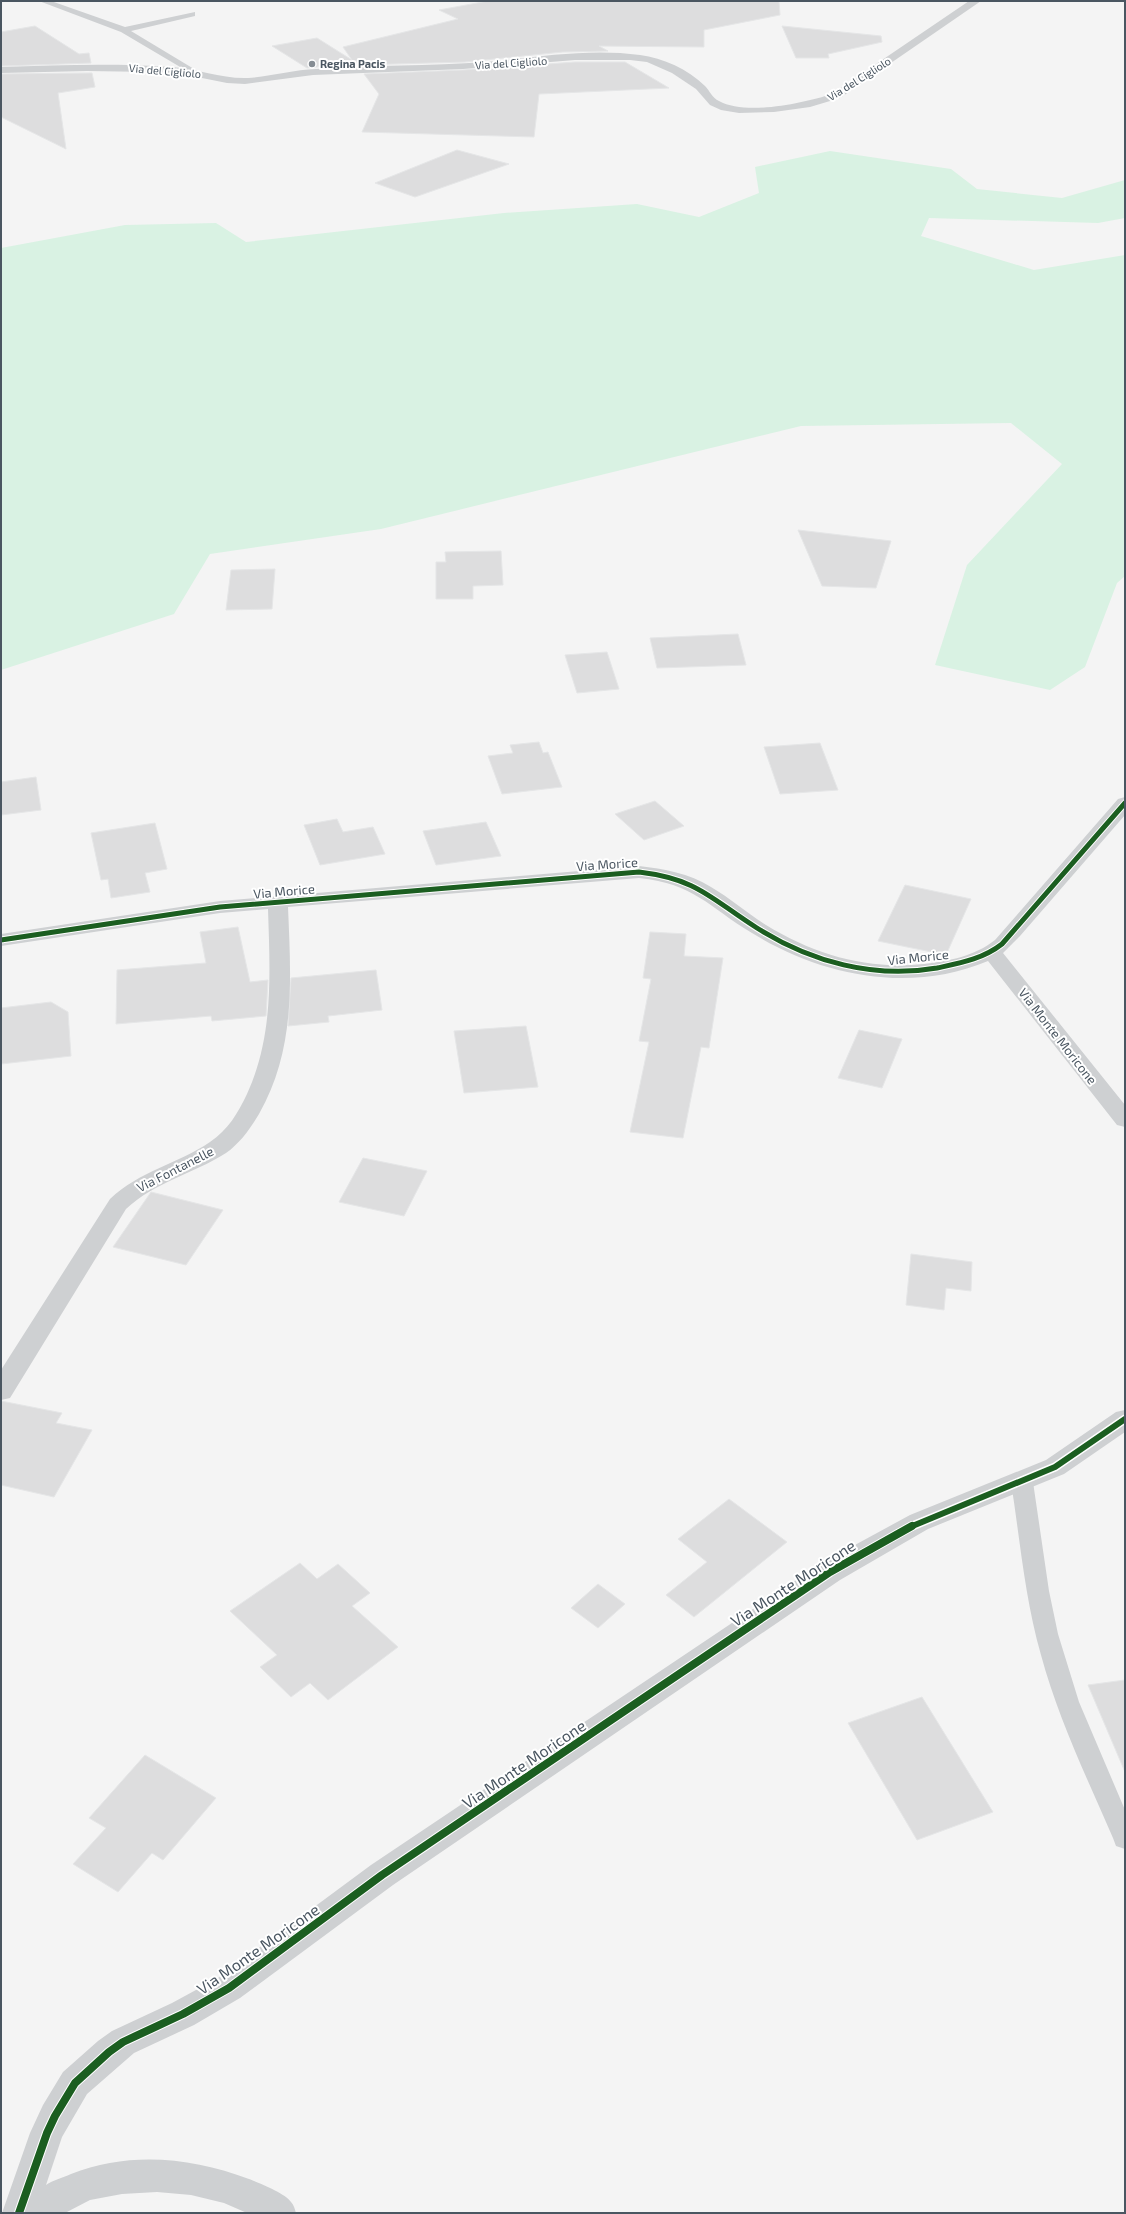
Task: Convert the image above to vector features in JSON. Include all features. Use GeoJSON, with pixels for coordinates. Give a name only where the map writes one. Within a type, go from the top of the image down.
{"type":"FeatureCollection","features":[{"type":"Feature","properties":{"kind":"street","name":"Via del Cigliolo"},"geometry":{"type":"LineString","coordinates":[[1,70],[114,68],[195,72],[223,80],[240,81],[312,72],[430,69],[582,58],[631,57],[650,60],[675,69],[695,83],[712,102],[723,107],[741,109],[795,107],[818,103],[836,96],[976,1]]}},
{"type":"Feature","properties":{"kind":"street","name":"Via Morice"},"geometry":{"type":"LineString","coordinates":[[1,940],[178,912],[278,902],[614,874],[653,873],[675,877],[692,883],[770,935],[813,956],[845,966],[881,971],[917,970],[955,964],[991,952],[1016,929],[1125,803]]}},
{"type":"Feature","properties":{"kind":"street","name":"Via Fontanelle"},"geometry":{"type":"LineString","coordinates":[[1,1391],[118,1204],[141,1184],[217,1148],[234,1134],[244,1121],[268,1068],[278,1031],[281,1000],[278,902]]}},
{"type":"Feature","properties":{"kind":"street","name":"Via Monte Moricone"},"geometry":{"type":"LineString","coordinates":[[991,952],[1125,1120]]}},
{"type":"Feature","properties":{"kind":"street","name":"Via Monte Moricone"},"geometry":{"type":"LineString","coordinates":[[19,2213],[46,2133],[65,2098],[75,2083],[92,2066],[113,2049],[123,2042],[207,2002],[229,1988],[382,1875],[830,1572],[919,1522],[1022,1482],[1068,1460],[1125,1419]]}},
{"type":"Feature","properties":{"kind":"street"},"geometry":{"type":"LineString","coordinates":[[36,2213],[60,2196],[76,2189],[116,2178],[153,2176],[192,2179],[221,2185],[248,2194],[267,2204],[279,2213]]}},
{"type":"Feature","properties":{"kind":"lane"},"geometry":{"type":"LineString","coordinates":[[43,1],[124,30],[195,72]]}},
{"type":"Feature","properties":{"kind":"lane"},"geometry":{"type":"LineString","coordinates":[[124,30],[192,14]]}},
{"type":"Feature","properties":{"kind":"lane"},"geometry":{"type":"LineString","coordinates":[[1022,1482],[1040,1598],[1052,1656],[1071,1710],[1125,1838]]}},
{"type":"Feature","properties":{"kind":"green space"},"geometry":{"type":"Polygon","coordinates":[[[830,151],[951,169],[977,189],[1062,198],[1125,180],[1125,218],[1098,223],[929,218],[921,236],[1034,270],[1125,255],[1125,576],[1117,583],[1085,667],[1050,690],[935,665],[967,565],[1062,464],[1011,423],[801,426],[381,529],[210,554],[174,614],[1,670],[1,248],[125,225],[216,223],[246,242],[504,213],[637,204],[699,217],[759,193],[755,167],[830,151]]]}},
{"type":"Feature","properties":{"kind":"building"},"geometry":{"type":"Polygon","coordinates":[[[488,1],[779,1],[780,15],[704,30],[704,47],[599,46],[608,51],[563,52],[465,62],[357,65],[355,63],[307,68],[272,46],[317,38],[352,60],[343,47],[458,19],[439,10],[488,1]]]}},
{"type":"Feature","properties":{"kind":"building"},"geometry":{"type":"Polygon","coordinates":[[[35,26],[79,54],[89,53],[91,63],[1,66],[1,32],[35,26]]]}},
{"type":"Feature","properties":{"kind":"building"},"geometry":{"type":"Polygon","coordinates":[[[782,26],[881,36],[882,42],[828,54],[829,58],[796,58],[782,26]]]}},
{"type":"Feature","properties":{"kind":"building"},"geometry":{"type":"Polygon","coordinates":[[[575,62],[625,62],[669,88],[539,94],[534,137],[362,132],[379,94],[364,74],[463,70],[575,62]]]}},
{"type":"Feature","properties":{"kind":"building"},"geometry":{"type":"Polygon","coordinates":[[[92,73],[95,87],[58,93],[66,149],[1,117],[1,74],[92,73]]]}},
{"type":"Feature","properties":{"kind":"building"},"geometry":{"type":"Polygon","coordinates":[[[457,150],[509,164],[415,197],[375,183],[457,150]]]}},
{"type":"Feature","properties":{"kind":"building"},"geometry":{"type":"Polygon","coordinates":[[[798,530],[891,541],[876,588],[822,586],[798,530]]]}},
{"type":"Feature","properties":{"kind":"building"},"geometry":{"type":"Polygon","coordinates":[[[501,551],[503,585],[473,586],[473,599],[436,599],[436,562],[446,562],[445,552],[501,551]]]}},
{"type":"Feature","properties":{"kind":"building"},"geometry":{"type":"Polygon","coordinates":[[[275,569],[272,609],[226,610],[231,570],[275,569]]]}},
{"type":"Feature","properties":{"kind":"building"},"geometry":{"type":"Polygon","coordinates":[[[738,634],[746,665],[657,668],[650,638],[738,634]]]}},
{"type":"Feature","properties":{"kind":"building"},"geometry":{"type":"Polygon","coordinates":[[[607,652],[619,689],[577,693],[565,655],[607,652]]]}},
{"type":"Feature","properties":{"kind":"building"},"geometry":{"type":"Polygon","coordinates":[[[539,742],[543,753],[548,752],[562,787],[502,794],[488,756],[513,753],[510,745],[539,742]]]}},
{"type":"Feature","properties":{"kind":"building"},"geometry":{"type":"Polygon","coordinates":[[[820,743],[838,790],[780,794],[764,747],[820,743]]]}},
{"type":"Feature","properties":{"kind":"building"},"geometry":{"type":"Polygon","coordinates":[[[36,777],[41,810],[1,815],[1,782],[36,777]]]}},
{"type":"Feature","properties":{"kind":"building"},"geometry":{"type":"Polygon","coordinates":[[[655,801],[684,826],[644,840],[615,814],[655,801]]]}},
{"type":"Feature","properties":{"kind":"building"},"geometry":{"type":"Polygon","coordinates":[[[337,819],[343,832],[373,827],[385,854],[320,865],[304,825],[337,819]]]}},
{"type":"Feature","properties":{"kind":"building"},"geometry":{"type":"Polygon","coordinates":[[[486,822],[501,856],[436,865],[423,831],[486,822]]]}},
{"type":"Feature","properties":{"kind":"building"},"geometry":{"type":"Polygon","coordinates":[[[155,823],[167,869],[145,873],[150,892],[111,898],[108,879],[101,880],[91,833],[155,823]]]}},
{"type":"Feature","properties":{"kind":"building"},"geometry":{"type":"Polygon","coordinates":[[[905,885],[971,899],[946,955],[878,941],[905,885]]]}},
{"type":"Feature","properties":{"kind":"building"},"geometry":{"type":"Polygon","coordinates":[[[238,927],[250,982],[268,980],[266,1016],[212,1021],[211,1016],[116,1024],[117,970],[206,963],[200,932],[238,927]]]}},
{"type":"Feature","properties":{"kind":"building"},"geometry":{"type":"Polygon","coordinates":[[[650,932],[686,934],[684,956],[723,958],[709,1048],[701,1047],[683,1138],[630,1132],[649,1042],[639,1041],[651,979],[643,978],[650,932]]]}},
{"type":"Feature","properties":{"kind":"building"},"geometry":{"type":"Polygon","coordinates":[[[376,970],[382,1010],[328,1016],[329,1022],[288,1026],[291,978],[376,970]]]}},
{"type":"Feature","properties":{"kind":"building"},"geometry":{"type":"Polygon","coordinates":[[[51,1002],[68,1012],[71,1056],[1,1064],[1,1008],[51,1002]]]}},
{"type":"Feature","properties":{"kind":"building"},"geometry":{"type":"Polygon","coordinates":[[[526,1026],[538,1087],[464,1093],[454,1031],[526,1026]]]}},
{"type":"Feature","properties":{"kind":"building"},"geometry":{"type":"Polygon","coordinates":[[[859,1030],[902,1039],[882,1088],[838,1078],[859,1030]]]}},
{"type":"Feature","properties":{"kind":"building"},"geometry":{"type":"Polygon","coordinates":[[[363,1158],[427,1171],[404,1216],[339,1202],[363,1158]]]}},
{"type":"Feature","properties":{"kind":"building"},"geometry":{"type":"Polygon","coordinates":[[[151,1192],[223,1210],[186,1265],[113,1247],[151,1192]]]}},
{"type":"Feature","properties":{"kind":"building"},"geometry":{"type":"Polygon","coordinates":[[[911,1254],[972,1262],[971,1291],[946,1288],[944,1310],[906,1305],[911,1254]]]}},
{"type":"Feature","properties":{"kind":"building"},"geometry":{"type":"Polygon","coordinates":[[[1,1401],[62,1413],[56,1423],[92,1430],[54,1497],[1,1485],[1,1401]]]}},
{"type":"Feature","properties":{"kind":"building"},"geometry":{"type":"Polygon","coordinates":[[[729,1499],[787,1542],[694,1617],[666,1595],[707,1562],[678,1539],[729,1499]]]}},
{"type":"Feature","properties":{"kind":"building"},"geometry":{"type":"Polygon","coordinates":[[[300,1563],[317,1579],[338,1564],[370,1593],[352,1606],[398,1647],[328,1700],[310,1683],[291,1697],[260,1667],[277,1655],[230,1611],[300,1563]]]}},
{"type":"Feature","properties":{"kind":"building"},"geometry":{"type":"Polygon","coordinates":[[[598,1584],[625,1604],[598,1628],[571,1608],[598,1584]]]}},
{"type":"Feature","properties":{"kind":"building"},"geometry":{"type":"Polygon","coordinates":[[[1125,1680],[1125,1772],[1088,1685],[1125,1680]]]}},
{"type":"Feature","properties":{"kind":"building"},"geometry":{"type":"Polygon","coordinates":[[[922,1697],[993,1812],[917,1840],[848,1723],[922,1697]]]}},
{"type":"Feature","properties":{"kind":"building"},"geometry":{"type":"Polygon","coordinates":[[[145,1755],[216,1798],[163,1860],[152,1853],[118,1892],[73,1864],[106,1828],[89,1818],[145,1755]]]}},
{"type":"Feature","properties":{"kind":"cycle path"},"geometry":{"type":"LineString","coordinates":[[1,940],[220,907],[639,872],[659,874],[676,878],[703,890],[757,928],[777,940],[818,958],[840,965],[862,969],[885,971],[930,969],[962,963],[978,958],[1002,944],[1125,803]]}},
{"type":"Feature","properties":{"kind":"cycle path"},"geometry":{"type":"LineString","coordinates":[[19,2213],[47,2133],[55,2116],[75,2083],[109,2052],[123,2042],[183,2014],[229,1988],[382,1875],[830,1572],[919,1522],[1055,1467],[1125,1419]]}},
{"type":"Feature","properties":{"kind":"place","name":"Regina Pacis"},"geometry":{"type":"Point","coordinates":[312,64]}}]}
